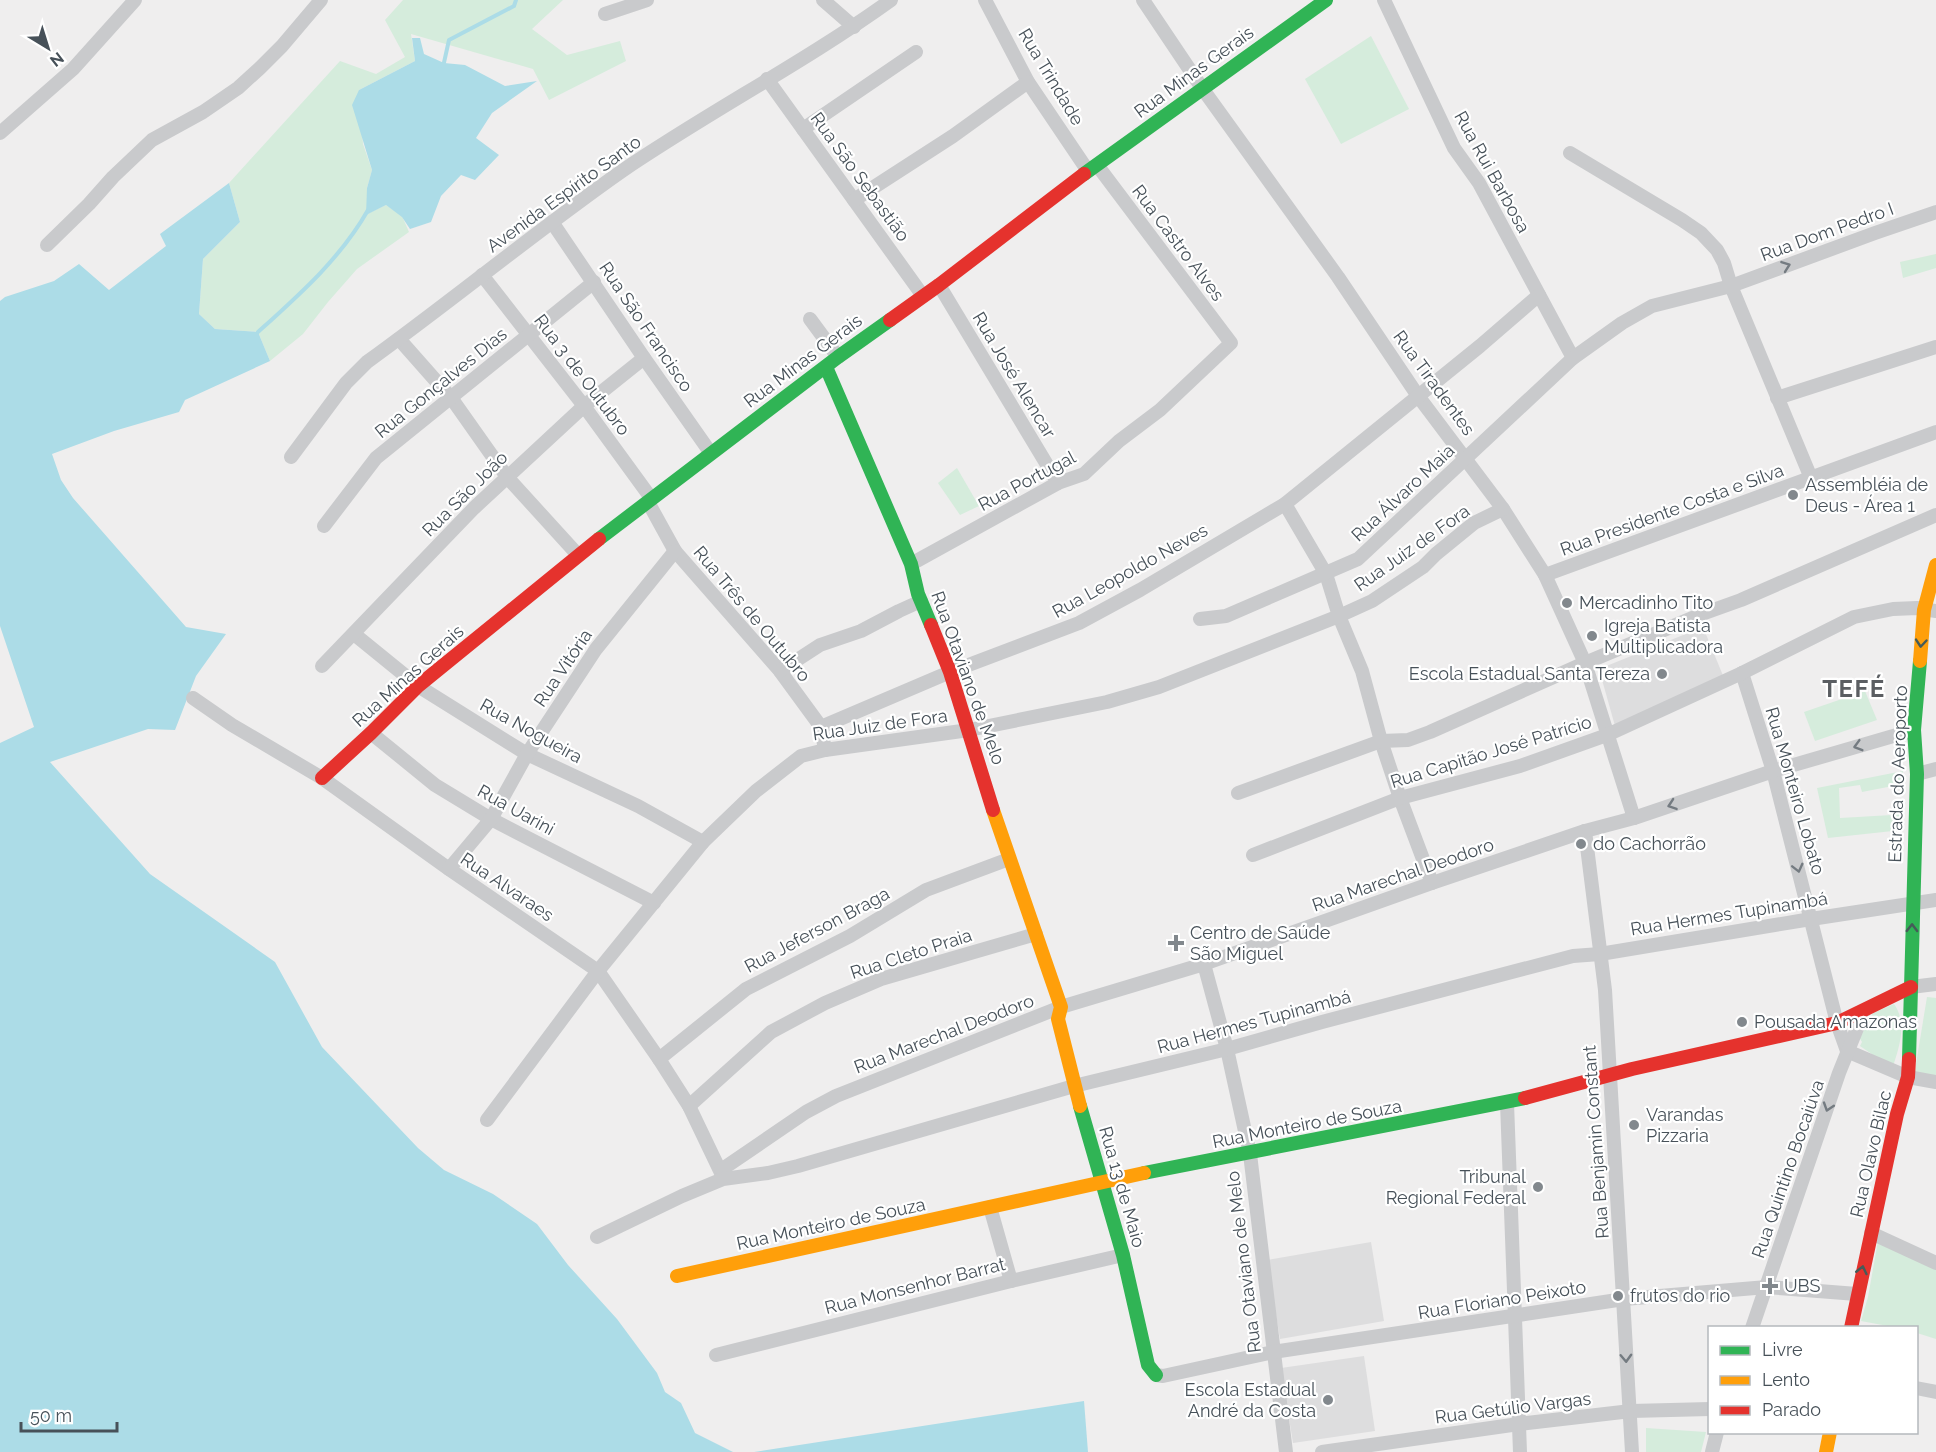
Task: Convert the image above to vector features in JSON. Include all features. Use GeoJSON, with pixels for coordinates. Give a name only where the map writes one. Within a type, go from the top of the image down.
{"type":"FeatureCollection","features":[{"type":"Feature","properties":{"kind":"street"},"geometry":{"type":"LineString","coordinates":[[0,133],[73,69],[135,0]]}},
{"type":"Feature","properties":{"kind":"street"},"geometry":{"type":"LineString","coordinates":[[47,245],[152,140],[203,112],[238,88],[282,46],[321,0]]}},
{"type":"Feature","properties":{"kind":"street"},"geometry":{"type":"LineString","coordinates":[[605,14],[647,0]]}},
{"type":"Feature","properties":{"kind":"street"},"geometry":{"type":"LineString","coordinates":[[824,0],[854,27]]}},
{"type":"Feature","properties":{"kind":"street","name":"Avenida Espírito Santo"},"geometry":{"type":"LineString","coordinates":[[291,457],[355,372],[482,275],[624,170],[854,27],[891,0]]}},
{"type":"Feature","properties":{"kind":"street","name":"Rua Trindade"},"geometry":{"type":"LineString","coordinates":[[985,0],[1028,82],[1092,168]]}},
{"type":"Feature","properties":{"kind":"street","name":"Rua Tiradentes"},"geometry":{"type":"LineString","coordinates":[[1143,0],[1202,88],[1338,277],[1418,396],[1503,509],[1545,575],[1585,663],[1634,818]]}},
{"type":"Feature","properties":{"kind":"street","name":"Rua Minas Gerais"},"geometry":{"type":"LineString","coordinates":[[322,778],[418,687],[578,555],[710,452],[939,285],[1092,168],[1326,0]]}},
{"type":"Feature","properties":{"kind":"street","name":"Rua Rui Barbosa"},"geometry":{"type":"LineString","coordinates":[[1384,0],[1454,148],[1479,183],[1574,358]]}},
{"type":"Feature","properties":{"kind":"street"},"geometry":{"type":"LineString","coordinates":[[802,129],[916,52]]}},
{"type":"Feature","properties":{"kind":"street","name":"Rua São Sebastião"},"geometry":{"type":"LineString","coordinates":[[767,79],[923,296]]}},
{"type":"Feature","properties":{"kind":"street"},"geometry":{"type":"LineString","coordinates":[[854,200],[953,136],[1028,82]]}},
{"type":"Feature","properties":{"kind":"street","name":"Rua Presidente Costa e Silva"},"geometry":{"type":"LineString","coordinates":[[1570,153],[1682,220],[1701,233],[1717,250],[1811,478]]}},
{"type":"Feature","properties":{"kind":"street","name":"Rua Castro Alves"},"geometry":{"type":"LineString","coordinates":[[1092,168],[1231,343]]}},
{"type":"Feature","properties":{"kind":"street","name":"Rua Dom Pedro I"},"geometry":{"type":"LineString","coordinates":[[1731,286],[1936,212]]}},
{"type":"Feature","properties":{"kind":"street","name":"Rua São Francisco"},"geometry":{"type":"LineString","coordinates":[[552,222],[710,452]]}},
{"type":"Feature","properties":{"kind":"street","name":"Rua 3 de Outubro"},"geometry":{"type":"LineString","coordinates":[[482,275],[584,406],[649,500]]}},
{"type":"Feature","properties":{"kind":"street","name":"Rua Gonçalves Dias"},"geometry":{"type":"LineString","coordinates":[[324,526],[376,458],[452,399],[594,282]]}},
{"type":"Feature","properties":{"kind":"street","name":"Rua José Alencar"},"geometry":{"type":"LineString","coordinates":[[939,285],[1058,483]]}},
{"type":"Feature","properties":{"kind":"street","name":"Rua Álvaro Maia"},"geometry":{"type":"LineString","coordinates":[[1200,619],[1226,616],[1358,559],[1574,358],[1652,306],[1731,286]]}},
{"type":"Feature","properties":{"kind":"street","name":"Rua Leopoldo Neves"},"geometry":{"type":"LineString","coordinates":[[821,727],[950,672],[1079,623],[1140,590],[1285,504],[1480,346],[1539,295]]}},
{"type":"Feature","properties":{"kind":"street"},"geometry":{"type":"LineString","coordinates":[[810,319],[838,357]]}},
{"type":"Feature","properties":{"kind":"street"},"geometry":{"type":"LineString","coordinates":[[399,339],[452,399],[507,477],[578,555]]}},
{"type":"Feature","properties":{"kind":"street","name":"Rua Portugal"},"geometry":{"type":"LineString","coordinates":[[911,564],[1058,483],[1084,474],[1119,441],[1160,410],[1231,343]]}},
{"type":"Feature","properties":{"kind":"street"},"geometry":{"type":"LineString","coordinates":[[1777,398],[1936,347]]}},
{"type":"Feature","properties":{"kind":"street","name":"Rua São João"},"geometry":{"type":"LineString","coordinates":[[322,666],[474,508],[584,406],[644,358]]}},
{"type":"Feature","properties":{"kind":"street","name":"Rua Otaviano de Melo"},"geometry":{"type":"LineString","coordinates":[[826,367],[911,564],[921,601],[950,672],[1009,859],[1061,1008]]}},
{"type":"Feature","properties":{"kind":"street","name":"Rua Presidente Costa e Silva"},"geometry":{"type":"LineString","coordinates":[[1545,575],[1936,432]]}},
{"type":"Feature","properties":{"kind":"street","name":"Rua Três de Outubro"},"geometry":{"type":"LineString","coordinates":[[649,500],[675,551],[780,671],[821,727],[825,750]]}},
{"type":"Feature","properties":{"kind":"street"},"geometry":{"type":"LineString","coordinates":[[1285,504],[1326,574],[1339,616],[1362,671],[1381,741],[1400,798],[1432,883]]}},
{"type":"Feature","properties":{"kind":"street","name":"Rua Juiz de Fora"},"geometry":{"type":"LineString","coordinates":[[487,1120],[598,971],[703,842],[756,791],[801,756],[825,750],[969,730],[1107,702],[1159,687],[1372,601],[1385,590],[1423,567],[1474,523],[1503,509]]}},
{"type":"Feature","properties":{"kind":"street"},"geometry":{"type":"LineString","coordinates":[[1238,793],[1381,741],[1408,740],[1430,732],[1585,663],[1741,600],[1936,515]]}},
{"type":"Feature","properties":{"kind":"street","name":"Rua Vitória"},"geometry":{"type":"LineString","coordinates":[[449,869],[491,819],[527,754],[596,649],[675,551]]}},
{"type":"Feature","properties":{"kind":"street","name":"Estrada do Aeroporto"},"geometry":{"type":"LineString","coordinates":[[1911,987],[1917,774],[1914,730],[1936,565]]}},
{"type":"Feature","properties":{"kind":"street"},"geometry":{"type":"LineString","coordinates":[[780,671],[820,645],[861,631],[921,601]]}},
{"type":"Feature","properties":{"kind":"street","name":"Rua Capitão José Patrício"},"geometry":{"type":"LineString","coordinates":[[1253,855],[1400,798],[1520,766],[1607,735],[1742,674],[1854,616],[1893,609],[1930,610]]}},
{"type":"Feature","properties":{"kind":"street","name":"Rua Nogueira"},"geometry":{"type":"LineString","coordinates":[[354,634],[418,687],[527,754],[638,806],[703,842]]}},
{"type":"Feature","properties":{"kind":"street","name":"Rua Monteiro Lobato"},"geometry":{"type":"LineString","coordinates":[[1742,674],[1773,771],[1837,1023]]}},
{"type":"Feature","properties":{"kind":"street","name":"Rua Alvaraes"},"geometry":{"type":"LineString","coordinates":[[193,698],[232,725],[322,778],[598,971],[689,1106],[722,1175]]}},
{"type":"Feature","properties":{"kind":"street","name":"Rua Marechal Deodoro"},"geometry":{"type":"LineString","coordinates":[[722,1175],[806,1112],[836,1096],[1061,1008],[1204,964],[1585,831],[1634,818],[1773,771],[1914,730]]}},
{"type":"Feature","properties":{"kind":"street","name":"Rua Uarini"},"geometry":{"type":"LineString","coordinates":[[371,733],[435,784],[491,819],[654,903]]}},
{"type":"Feature","properties":{"kind":"street"},"geometry":{"type":"LineString","coordinates":[[1917,774],[1936,769]]}},
{"type":"Feature","properties":{"kind":"street","name":"Rua Benjamin Constant"},"geometry":{"type":"LineString","coordinates":[[1585,831],[1605,990],[1632,1452]]}},
{"type":"Feature","properties":{"kind":"street","name":"Rua Jeferson Braga"},"geometry":{"type":"LineString","coordinates":[[659,1059],[746,989],[850,936],[926,890],[1009,859]]}},
{"type":"Feature","properties":{"kind":"street","name":"Rua Hermes Tupinambá"},"geometry":{"type":"LineString","coordinates":[[597,1237],[722,1175],[768,1173],[798,1166],[1074,1086],[1227,1049],[1573,957],[1936,900]]}},
{"type":"Feature","properties":{"kind":"street","name":"Rua Cleto Praia"},"geometry":{"type":"LineString","coordinates":[[689,1106],[771,1032],[825,1003],[881,979],[1036,934]]}},
{"type":"Feature","properties":{"kind":"street","name":"Rua Otaviano de Melo"},"geometry":{"type":"LineString","coordinates":[[1204,964],[1227,1049],[1250,1154],[1286,1452]]}},
{"type":"Feature","properties":{"kind":"street","name":"Rua Monteiro de Souza"},"geometry":{"type":"LineString","coordinates":[[677,1276],[1101,1181],[1507,1103],[1610,1074],[1837,1023],[1911,987],[1936,984]]}},
{"type":"Feature","properties":{"kind":"street","name":"Rua Olavo Bilac"},"geometry":{"type":"LineString","coordinates":[[1851,1326],[1908,1077],[1911,987]]}},
{"type":"Feature","properties":{"kind":"street","name":"Rua 13 de Maio"},"geometry":{"type":"LineString","coordinates":[[1061,1008],[1058,1019],[1074,1086],[1123,1255],[1148,1365],[1156,1375]]}},
{"type":"Feature","properties":{"kind":"street","name":"Rua Quintino Bocaiúva"},"geometry":{"type":"LineString","coordinates":[[1753,1326],[1847,1051],[1864,1011]]}},
{"type":"Feature","properties":{"kind":"street"},"geometry":{"type":"LineString","coordinates":[[1837,1023],[1847,1051],[1908,1077],[1936,1082]]}},
{"type":"Feature","properties":{"kind":"street"},"geometry":{"type":"LineString","coordinates":[[1507,1103],[1520,1452]]}},
{"type":"Feature","properties":{"kind":"street"},"geometry":{"type":"LineString","coordinates":[[990,1207],[1011,1281]]}},
{"type":"Feature","properties":{"kind":"street"},"geometry":{"type":"LineString","coordinates":[[1871,1233],[1936,1263]]}},
{"type":"Feature","properties":{"kind":"street","name":"Rua Monsenhor Barrat"},"geometry":{"type":"LineString","coordinates":[[716,1355],[1123,1255]]}},
{"type":"Feature","properties":{"kind":"street","name":"Rua Floriano Peixoto"},"geometry":{"type":"LineString","coordinates":[[1156,1375],[1163,1376],[1273,1352],[1624,1299],[1767,1287],[1857,1294]]}},
{"type":"Feature","properties":{"kind":"street"},"geometry":{"type":"LineString","coordinates":[[1918,1388],[1936,1392]]}},
{"type":"Feature","properties":{"kind":"street","name":"Rua Getúlio Vargas"},"geometry":{"type":"LineString","coordinates":[[1322,1452],[1631,1411],[1708,1409]]}},
{"type":"Feature","properties":{"kind":"street"},"geometry":{"type":"LineString","coordinates":[[1712,1452],[1716,1434]]}},
{"type":"Feature","properties":{"kind":"street"},"geometry":{"type":"LineString","coordinates":[[1826,1452],[1830,1434]]}},
{"type":"Feature","properties":{"kind":"shaded area","name":"Escola Estadual Santa Tereza"},"geometry":{"type":"Polygon","coordinates":[[[1703,627],[1724,678],[1615,726],[1599,669],[1703,627]]]}},
{"type":"Feature","properties":{"kind":"shaded area"},"geometry":{"type":"Polygon","coordinates":[[[1371,1242],[1384,1321],[1280,1339],[1267,1260],[1371,1242]]]}},
{"type":"Feature","properties":{"kind":"shaded area","name":"Escola Estadual André da Costa"},"geometry":{"type":"Polygon","coordinates":[[[1364,1356],[1375,1431],[1293,1443],[1281,1368],[1364,1356]]]}},
{"type":"Feature","properties":{"kind":"green space"},"geometry":{"type":"Polygon","coordinates":[[[403,0],[563,0],[532,29],[567,55],[620,41],[626,61],[549,100],[533,69],[411,34],[415,61],[359,90],[363,144],[372,170],[367,188],[367,214],[386,205],[402,216],[409,232],[357,269],[303,334],[270,361],[258,332],[215,329],[199,314],[203,259],[240,222],[229,183],[340,61],[376,74],[405,57],[385,20],[403,0]]]}},
{"type":"Feature","properties":{"kind":"green space"},"geometry":{"type":"Polygon","coordinates":[[[1371,36],[1409,109],[1341,144],[1305,79],[1371,36]]]}},
{"type":"Feature","properties":{"kind":"green space"},"geometry":{"type":"Polygon","coordinates":[[[1936,254],[1936,268],[1903,278],[1900,262],[1936,254]]]}},
{"type":"Feature","properties":{"kind":"green space"},"geometry":{"type":"Polygon","coordinates":[[[957,468],[979,506],[960,515],[938,483],[957,468]]]}},
{"type":"Feature","properties":{"kind":"green space"},"geometry":{"type":"Polygon","coordinates":[[[1865,691],[1877,720],[1815,741],[1804,712],[1865,691]]]}},
{"type":"Feature","properties":{"kind":"green space"},"geometry":{"type":"Polygon","coordinates":[[[1903,771],[1903,784],[1862,792],[1860,785],[1839,788],[1840,818],[1892,815],[1893,808],[1903,804],[1902,830],[1828,838],[1817,788],[1903,771]]]}},
{"type":"Feature","properties":{"kind":"green space"},"geometry":{"type":"Polygon","coordinates":[[[1927,997],[1936,998],[1936,1079],[1914,1076],[1927,997]]]}},
{"type":"Feature","properties":{"kind":"green space"},"geometry":{"type":"Polygon","coordinates":[[[1894,1004],[1900,1018],[1901,1034],[1893,1066],[1860,1046],[1862,1042],[1859,1037],[1873,1013],[1894,1004]]]}},
{"type":"Feature","properties":{"kind":"green space"},"geometry":{"type":"Polygon","coordinates":[[[1878,1241],[1936,1267],[1936,1339],[1918,1333],[1918,1326],[1888,1326],[1861,1321],[1868,1297],[1878,1241]]]}},
{"type":"Feature","properties":{"kind":"green space"},"geometry":{"type":"Polygon","coordinates":[[[1646,1428],[1706,1432],[1701,1452],[1646,1452],[1646,1428]]]}},
{"type":"Feature","properties":{"kind":"water"},"geometry":{"type":"Polygon","coordinates":[[[412,38],[420,38],[424,54],[444,63],[465,65],[505,86],[537,81],[492,113],[476,138],[499,155],[475,180],[461,175],[441,196],[431,222],[410,229],[402,217],[386,205],[366,215],[367,188],[372,170],[352,105],[359,90],[415,61],[412,38]]]}},
{"type":"Feature","properties":{"kind":"water"},"geometry":{"type":"Polygon","coordinates":[[[229,183],[240,222],[203,259],[199,314],[215,329],[258,332],[270,361],[185,400],[179,412],[114,431],[52,454],[61,480],[73,498],[186,627],[226,634],[196,676],[175,730],[148,729],[50,762],[150,874],[275,962],[322,1047],[418,1148],[444,1170],[493,1194],[537,1224],[568,1265],[617,1319],[657,1373],[665,1392],[681,1403],[695,1433],[733,1452],[0,1452],[0,743],[34,727],[0,626],[0,301],[5,297],[54,281],[79,264],[109,290],[166,246],[160,234],[229,183]]]}},
{"type":"Feature","properties":{"kind":"water"},"geometry":{"type":"Polygon","coordinates":[[[1084,1401],[1088,1452],[754,1452],[1084,1401]]]}},
{"type":"Feature","properties":{"kind":"waterway"},"geometry":{"type":"LineString","coordinates":[[443,67],[449,40],[514,6],[516,0]]}},
{"type":"Feature","properties":{"kind":"waterway"},"geometry":{"type":"LineString","coordinates":[[258,332],[304,290],[332,260],[368,210]]}},
{"type":"Feature","properties":{"kind":"traffic: fast"},"geometry":{"type":"LineString","coordinates":[[1084,174],[1326,0]]}},
{"type":"Feature","properties":{"kind":"traffic: fast"},"geometry":{"type":"LineString","coordinates":[[599,539],[890,320]]}},
{"type":"Feature","properties":{"kind":"traffic: fast"},"geometry":{"type":"LineString","coordinates":[[826,367],[911,564],[918,594],[931,625]]}},
{"type":"Feature","properties":{"kind":"traffic: fast"},"geometry":{"type":"LineString","coordinates":[[1909,1059],[1917,774],[1914,730],[1920,661]]}},
{"type":"Feature","properties":{"kind":"traffic: fast"},"geometry":{"type":"LineString","coordinates":[[1144,1173],[1525,1098]]}},
{"type":"Feature","properties":{"kind":"traffic: fast"},"geometry":{"type":"LineString","coordinates":[[1080,1106],[1123,1255],[1148,1365],[1156,1375]]}},
{"type":"Feature","properties":{"kind":"traffic: slow"},"geometry":{"type":"LineString","coordinates":[[1920,661],[1924,610],[1936,565]]}},
{"type":"Feature","properties":{"kind":"traffic: slow"},"geometry":{"type":"LineString","coordinates":[[993,810],[1061,1007],[1058,1019],[1080,1106]]}},
{"type":"Feature","properties":{"kind":"traffic: slow"},"geometry":{"type":"LineString","coordinates":[[677,1276],[1144,1173]]}},
{"type":"Feature","properties":{"kind":"traffic: slow"},"geometry":{"type":"LineString","coordinates":[[1826,1452],[1830,1434]]}},
{"type":"Feature","properties":{"kind":"traffic: jam"},"geometry":{"type":"LineString","coordinates":[[890,320],[1084,174]]}},
{"type":"Feature","properties":{"kind":"traffic: jam"},"geometry":{"type":"LineString","coordinates":[[322,778],[418,686],[599,539]]}},
{"type":"Feature","properties":{"kind":"traffic: jam"},"geometry":{"type":"LineString","coordinates":[[931,625],[950,672],[993,810]]}},
{"type":"Feature","properties":{"kind":"traffic: jam"},"geometry":{"type":"LineString","coordinates":[[1525,1098],[1632,1069],[1837,1023],[1911,987]]}},
{"type":"Feature","properties":{"kind":"traffic: jam"},"geometry":{"type":"LineString","coordinates":[[1851,1326],[1897,1114],[1908,1077],[1909,1059]]}},
{"type":"Feature","properties":{"kind":"place","name":"Assembléia de Deus - Área 1"},"geometry":{"type":"Point","coordinates":[1793,495]}},
{"type":"Feature","properties":{"kind":"place","name":"Mercadinho Tito"},"geometry":{"type":"Point","coordinates":[1567,603]}},
{"type":"Feature","properties":{"kind":"place","name":"Igreja Batista Multiplicadora"},"geometry":{"type":"Point","coordinates":[1592,636]}},
{"type":"Feature","properties":{"kind":"place","name":"Escola Estadual Santa Tereza"},"geometry":{"type":"Point","coordinates":[1662,674]}},
{"type":"Feature","properties":{"kind":"place","name":"do Cachorrão"},"geometry":{"type":"Point","coordinates":[1581,844]}},
{"type":"Feature","properties":{"kind":"place","name":"Centro de Saúde São Miguel"},"geometry":{"type":"Point","coordinates":[1176,943]}},
{"type":"Feature","properties":{"kind":"place","name":"Pousada Amazonas"},"geometry":{"type":"Point","coordinates":[1742,1022]}},
{"type":"Feature","properties":{"kind":"place","name":"Varandas Pizzaria"},"geometry":{"type":"Point","coordinates":[1634,1125]}},
{"type":"Feature","properties":{"kind":"place","name":"Tribunal Regional Federal"},"geometry":{"type":"Point","coordinates":[1538,1187]}},
{"type":"Feature","properties":{"kind":"place","name":"UBS"},"geometry":{"type":"Point","coordinates":[1770,1286]}},
{"type":"Feature","properties":{"kind":"place","name":"frutos do rio"},"geometry":{"type":"Point","coordinates":[1618,1296]}},
{"type":"Feature","properties":{"kind":"place","name":"Escola Estadual André da Costa"},"geometry":{"type":"Point","coordinates":[1328,1400]}},
{"type":"Feature","properties":{"kind":"district","name":"TEFÉ"},"geometry":{"type":"Point","coordinates":[1854,689]}}]}
